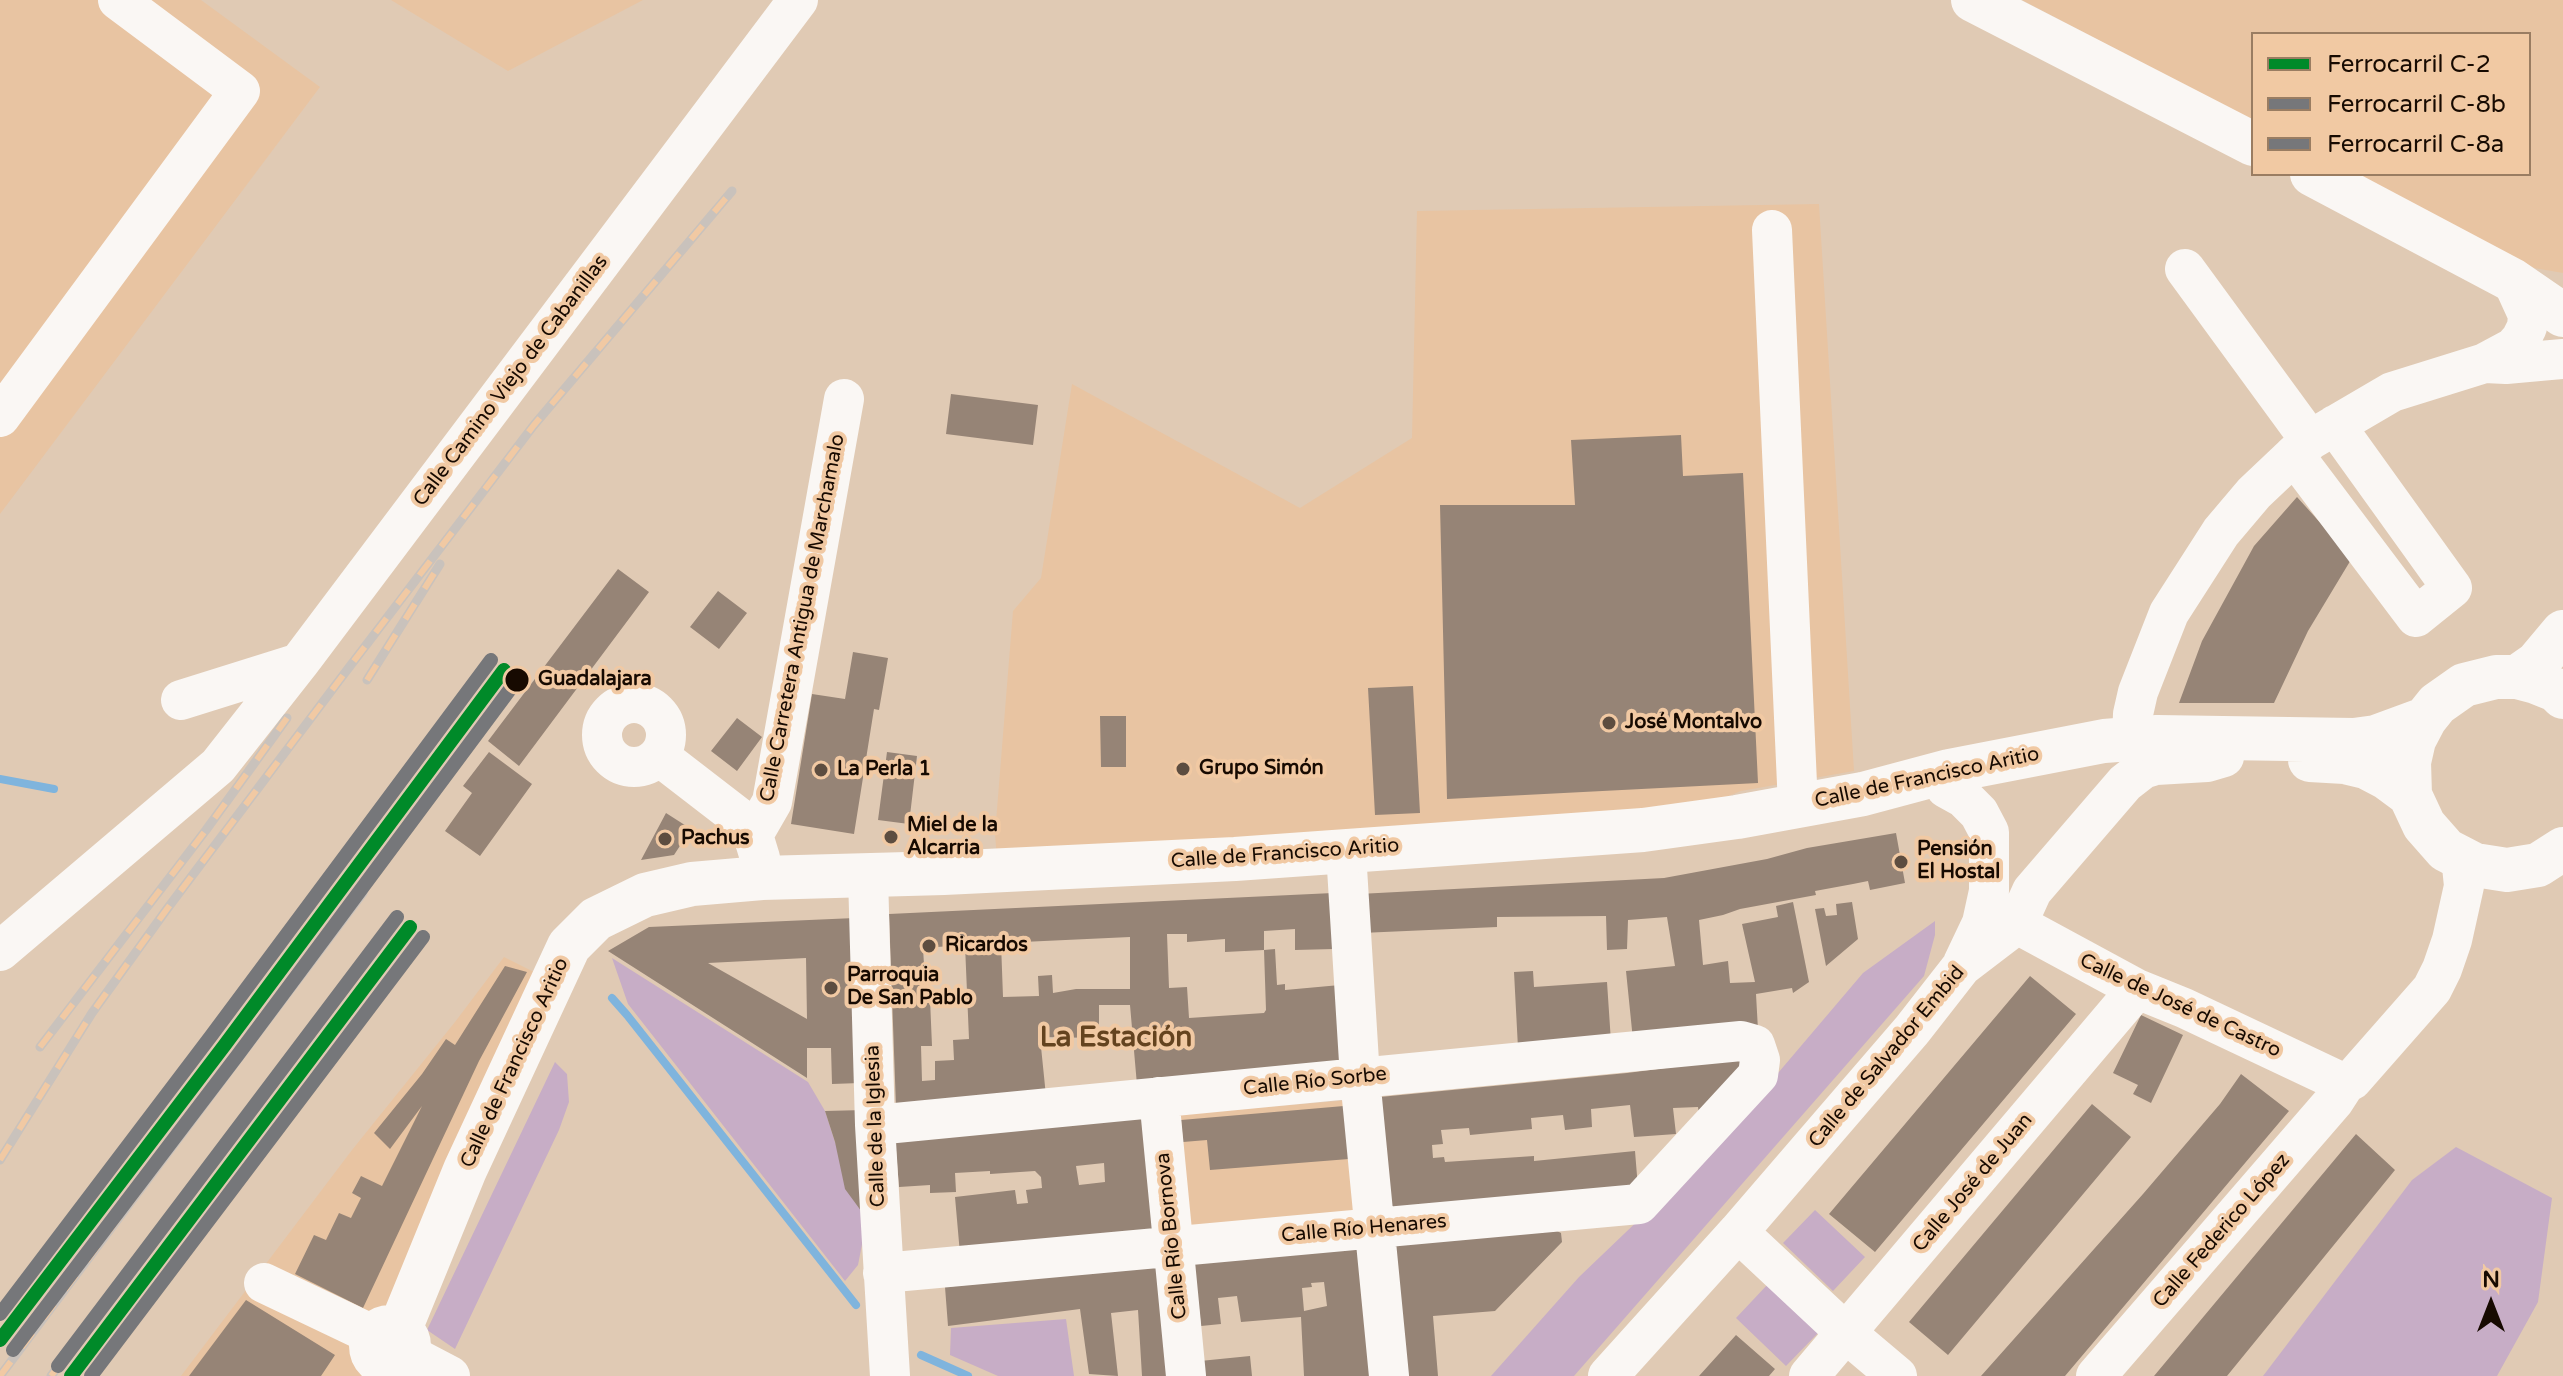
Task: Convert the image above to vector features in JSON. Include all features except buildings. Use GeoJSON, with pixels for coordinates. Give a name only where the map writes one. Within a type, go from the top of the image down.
{"type":"FeatureCollection","features":[{"type":"Feature","properties":{"kind":"main road"},"geometry":{"type":"LineString","coordinates":[[1973,0],[2251,143]]}},
{"type":"Feature","properties":{"kind":"main road"},"geometry":{"type":"LineString","coordinates":[[2316,176],[2512,280],[2563,315]]}},
{"type":"Feature","properties":{"kind":"main road"},"geometry":{"type":"LineString","coordinates":[[2512,280],[2547,288],[2563,288]]}},
{"type":"Feature","properties":{"kind":"main road"},"geometry":{"type":"LineString","coordinates":[[2517,677],[2537,663],[2563,632]]}},
{"type":"Feature","properties":{"kind":"main road"},"geometry":{"type":"LineString","coordinates":[[2559,857],[2538,865],[2507,870],[2475,865],[2446,850],[2424,825],[2410,795],[2409,762],[2414,740],[2425,719],[2437,704],[2464,685],[2496,677],[2517,677],[2556,690],[2563,697]]}},
{"type":"Feature","properties":{"kind":"main road","name":"Calle de Francisco Aritio"},"geometry":{"type":"LineString","coordinates":[[386,1351],[465,1170],[569,946],[596,919],[645,895],[692,884],[762,878],[868,876],[1346,852],[1514,837],[1643,830],[1863,794],[1949,771],[2132,738],[2354,740],[2376,737],[2425,719]]}},
{"type":"Feature","properties":{"kind":"main road"},"geometry":{"type":"LineString","coordinates":[[1863,794],[1920,792],[2130,756],[2345,762],[2366,767],[2410,795]]}},
{"type":"Feature","properties":{"kind":"street"},"geometry":{"type":"LineString","coordinates":[[0,417],[240,91],[118,0]]}},
{"type":"Feature","properties":{"kind":"street","name":"Calle Camino Viejo de Cabanillas"},"geometry":{"type":"LineString","coordinates":[[0,951],[218,766],[299,663],[798,0]]}},
{"type":"Feature","properties":{"kind":"street"},"geometry":{"type":"LineString","coordinates":[[1772,230],[1798,806]]}},
{"type":"Feature","properties":{"kind":"street"},"geometry":{"type":"LineString","coordinates":[[2185,269],[2313,440]]}},
{"type":"Feature","properties":{"kind":"street"},"geometry":{"type":"LineString","coordinates":[[2132,738],[2138,692],[2169,613],[2221,532],[2254,493],[2313,440],[2392,392],[2485,363],[2513,348],[2527,327],[2528,315],[2512,280]]}},
{"type":"Feature","properties":{"kind":"street"},"geometry":{"type":"LineString","coordinates":[[2485,363],[2563,359]]}},
{"type":"Feature","properties":{"kind":"street","name":"Calle Carretera Antigua de Marchamalo"},"geometry":{"type":"LineString","coordinates":[[753,835],[772,802],[844,399]]}},
{"type":"Feature","properties":{"kind":"street"},"geometry":{"type":"LineString","coordinates":[[181,700],[299,663]]}},
{"type":"Feature","properties":{"kind":"street"},"geometry":{"type":"LineString","coordinates":[[659,756],[742,820],[753,835],[759,851],[762,878]]}},
{"type":"Feature","properties":{"kind":"street","name":"Calle de Salvador Embid"},"geometry":{"type":"LineString","coordinates":[[1608,1376],[1738,1232],[1912,1030],[1962,966],[2017,924],[2032,891],[2125,783],[2137,773],[2156,765],[2207,762],[2224,757]]}},
{"type":"Feature","properties":{"kind":"street"},"geometry":{"type":"LineString","coordinates":[[1946,788],[1964,798],[1979,813],[1989,832],[1989,891],[1982,923],[1962,966]]}},
{"type":"Feature","properties":{"kind":"street"},"geometry":{"type":"LineString","coordinates":[[1346,852],[1360,1078],[1389,1376]]}},
{"type":"Feature","properties":{"kind":"street","name":"Calle Federico López"},"geometry":{"type":"LineString","coordinates":[[2096,1376],[2334,1101],[2345,1084],[2357,1075],[2432,989],[2452,940],[2464,886],[2462,866],[2457,856]]}},
{"type":"Feature","properties":{"kind":"street","name":"Calle de la Iglesia"},"geometry":{"type":"LineString","coordinates":[[868,876],[875,1125],[890,1376]]}},
{"type":"Feature","properties":{"kind":"street","name":"Calle de José de Castro"},"geometry":{"type":"LineString","coordinates":[[2017,924],[2137,989],[2345,1084]]}},
{"type":"Feature","properties":{"kind":"street","name":"Calle José de Juan"},"geometry":{"type":"LineString","coordinates":[[1809,1376],[2137,989]]}},
{"type":"Feature","properties":{"kind":"street","name":"Calle Río Sorbe"},"geometry":{"type":"LineString","coordinates":[[875,1125],[1741,1041],[1755,1045]]}},
{"type":"Feature","properties":{"kind":"street","name":"Calle Río Henares"},"geometry":{"type":"LineString","coordinates":[[883,1273],[1639,1204],[1758,1075],[1760,1060],[1755,1045]]}},
{"type":"Feature","properties":{"kind":"street","name":"Calle Río Bornova"},"geometry":{"type":"LineString","coordinates":[[1159,1097],[1186,1376]]}},
{"type":"Feature","properties":{"kind":"street"},"geometry":{"type":"LineString","coordinates":[[1738,1232],[1897,1376]]}},
{"type":"Feature","properties":{"kind":"street"},"geometry":{"type":"LineString","coordinates":[[264,1283],[386,1351],[450,1376]]}},
{"type":"Feature","properties":{"kind":"shaded area"},"geometry":{"type":"Polygon","coordinates":[[[0,0],[201,0],[320,87],[0,514],[0,0]]]}},
{"type":"Feature","properties":{"kind":"shaded area"},"geometry":{"type":"Polygon","coordinates":[[[391,0],[643,0],[508,71],[391,0]]]}},
{"type":"Feature","properties":{"kind":"shaded area"},"geometry":{"type":"Polygon","coordinates":[[[2022,0],[2563,0],[2563,273],[2534,268],[2359,176],[2531,176],[2531,32],[2251,32],[2251,120],[2022,0]]]}},
{"type":"Feature","properties":{"kind":"shaded area"},"geometry":{"type":"Polygon","coordinates":[[[1819,204],[1854,771],[1741,791],[1643,830],[998,871],[995,834],[1013,611],[1041,578],[1072,384],[1300,508],[1412,438],[1417,211],[1819,204]]]}},
{"type":"Feature","properties":{"kind":"shaded area"},"geometry":{"type":"Polygon","coordinates":[[[1935,921],[1935,935],[1924,976],[1574,1376],[1491,1376],[1579,1277],[1716,1146],[1863,973],[1935,921]]]}},
{"type":"Feature","properties":{"kind":"shaded area"},"geometry":{"type":"Polygon","coordinates":[[[504,957],[536,973],[384,1355],[369,1376],[181,1376],[352,1150],[504,957]]]}},
{"type":"Feature","properties":{"kind":"shaded area"},"geometry":{"type":"Polygon","coordinates":[[[612,958],[808,1082],[825,1111],[867,1219],[858,1265],[845,1281],[628,1004],[612,958]]]}},
{"type":"Feature","properties":{"kind":"shaded area"},"geometry":{"type":"Polygon","coordinates":[[[555,1062],[567,1074],[569,1102],[559,1130],[455,1349],[427,1330],[555,1062]]]}},
{"type":"Feature","properties":{"kind":"shaded area"},"geometry":{"type":"Polygon","coordinates":[[[1351,1100],[1361,1214],[1182,1230],[1172,1115],[1351,1100]]]}},
{"type":"Feature","properties":{"kind":"shaded area"},"geometry":{"type":"Polygon","coordinates":[[[2456,1147],[2552,1198],[2538,1302],[2497,1376],[2263,1376],[2412,1180],[2456,1147]]]}},
{"type":"Feature","properties":{"kind":"shaded area"},"geometry":{"type":"Polygon","coordinates":[[[1815,1210],[1865,1257],[1833,1291],[1783,1243],[1815,1210]]]}},
{"type":"Feature","properties":{"kind":"shaded area"},"geometry":{"type":"Polygon","coordinates":[[[1768,1284],[1819,1332],[1786,1366],[1736,1318],[1768,1284]]]}},
{"type":"Feature","properties":{"kind":"shaded area"},"geometry":{"type":"Polygon","coordinates":[[[1066,1319],[1074,1376],[998,1376],[950,1355],[951,1328],[1066,1319]]]}},
{"type":"Feature","properties":{"kind":"waterway"},"geometry":{"type":"LineString","coordinates":[[0,779],[54,789]]}},
{"type":"Feature","properties":{"kind":"waterway"},"geometry":{"type":"LineString","coordinates":[[612,998],[856,1305]]}},
{"type":"Feature","properties":{"kind":"waterway"},"geometry":{"type":"LineString","coordinates":[[921,1355],[968,1376]]}},
{"type":"Feature","properties":{"kind":"railway"},"geometry":{"type":"LineString","coordinates":[[0,1160],[92,1013],[344,674],[534,425],[732,191]]}},
{"type":"Feature","properties":{"kind":"railway"},"geometry":{"type":"LineString","coordinates":[[367,680],[440,564]]}},
{"type":"Feature","properties":{"kind":"railway"},"geometry":{"type":"LineString","coordinates":[[40,1047],[206,830],[287,718]]}},
{"type":"Feature","properties":{"kind":"railway"},"geometry":{"type":"LineString","coordinates":[[0,1376],[363,893]]}},
{"type":"Feature","properties":{"kind":"railway"},"geometry":{"type":"LineString","coordinates":[[51,1376],[396,917]]}},
{"type":"Feature","properties":{"kind":"rail line","name":"C-8a"},"geometry":{"type":"LineString","coordinates":[[0,1314],[491,660]]}},
{"type":"Feature","properties":{"kind":"rail line","name":"C-2"},"geometry":{"type":"LineString","coordinates":[[0,1340],[504,670]]}},
{"type":"Feature","properties":{"kind":"rail line","name":"C-8b"},"geometry":{"type":"LineString","coordinates":[[13,1350],[517,680]]}},
{"type":"Feature","properties":{"kind":"rail line","name":"C-8a"},"geometry":{"type":"LineString","coordinates":[[58,1366],[397,917]]}},
{"type":"Feature","properties":{"kind":"rail line","name":"C-2"},"geometry":{"type":"LineString","coordinates":[[71,1376],[410,927]]}},
{"type":"Feature","properties":{"kind":"rail line","name":"C-8b"},"geometry":{"type":"LineString","coordinates":[[91,1376],[423,937]]}},
{"type":"Feature","properties":{"kind":"place","name":"Guadalajara"},"geometry":{"type":"Point","coordinates":[517,680]}},
{"type":"Feature","properties":{"kind":"place","name":"José Montalvo"},"geometry":{"type":"Point","coordinates":[1609,723]}},
{"type":"Feature","properties":{"kind":"place","name":"Grupo Simón"},"geometry":{"type":"Point","coordinates":[1183,769]}},
{"type":"Feature","properties":{"kind":"place","name":"La Perla 1"},"geometry":{"type":"Point","coordinates":[821,770]}},
{"type":"Feature","properties":{"kind":"place","name":"Miel de la Alcarria"},"geometry":{"type":"Point","coordinates":[891,837]}},
{"type":"Feature","properties":{"kind":"place","name":"Pachus"},"geometry":{"type":"Point","coordinates":[665,839]}},
{"type":"Feature","properties":{"kind":"place","name":"Pensión El Hostal"},"geometry":{"type":"Point","coordinates":[1901,862]}},
{"type":"Feature","properties":{"kind":"place","name":"Ricardos"},"geometry":{"type":"Point","coordinates":[929,946]}},
{"type":"Feature","properties":{"kind":"place","name":"Parroquia De San Pablo"},"geometry":{"type":"Point","coordinates":[831,988]}},
{"type":"Feature","properties":{"kind":"district","name":"La Estación"},"geometry":{"type":"Point","coordinates":[1116,1039]}}]}
